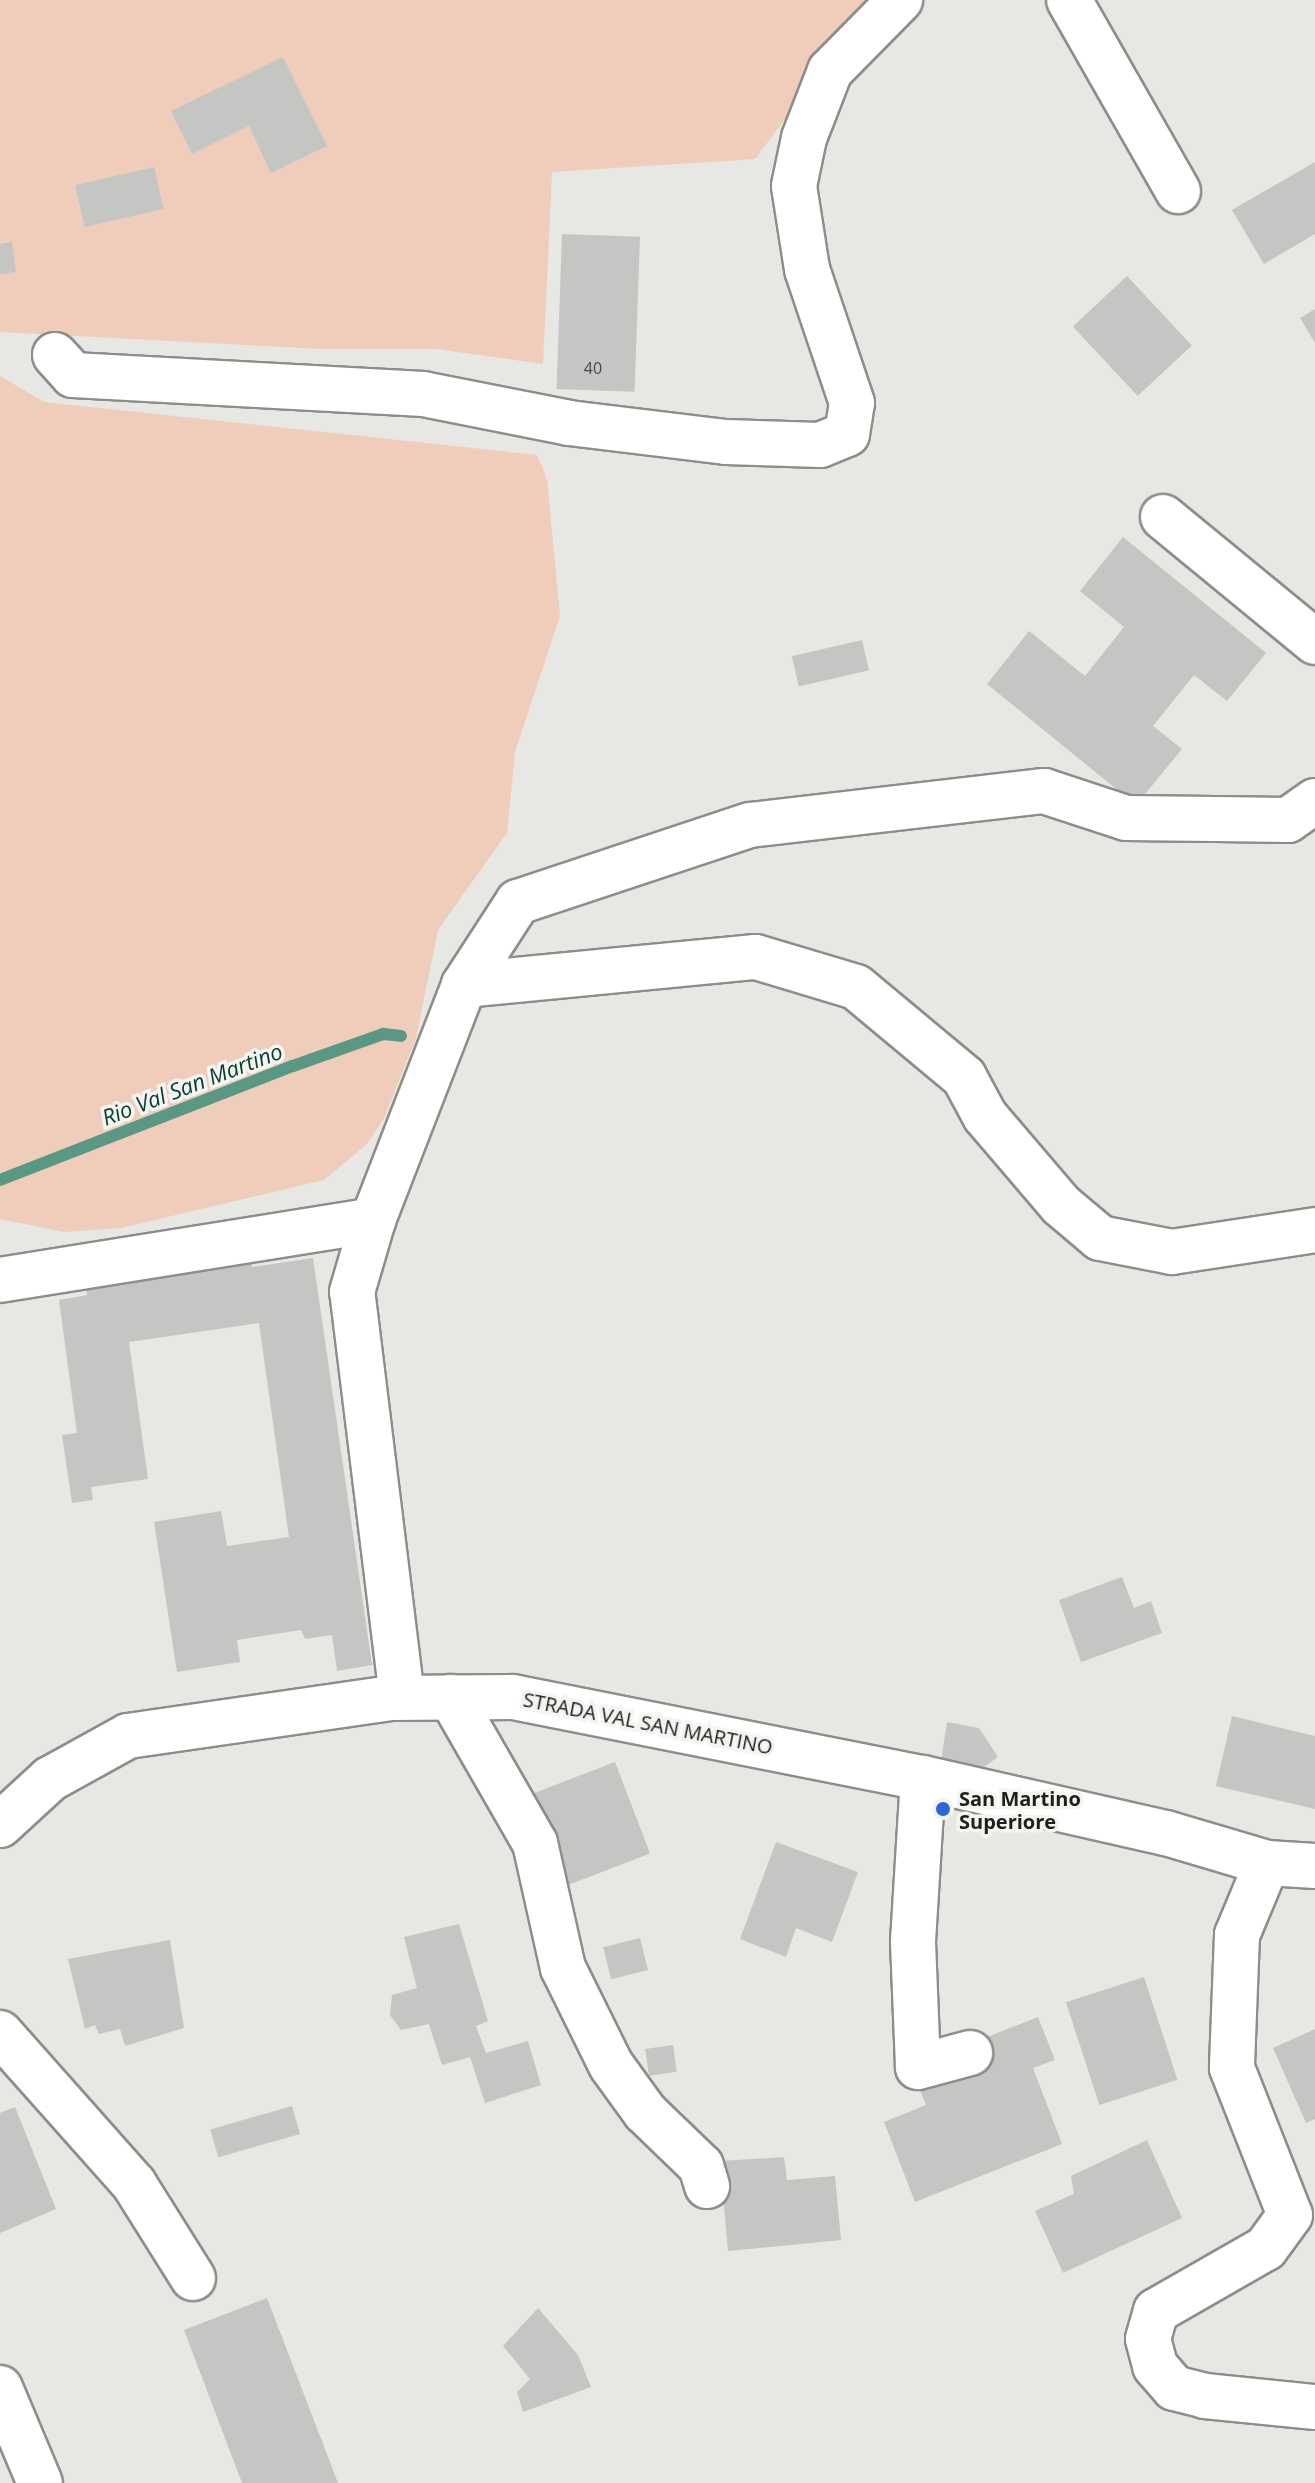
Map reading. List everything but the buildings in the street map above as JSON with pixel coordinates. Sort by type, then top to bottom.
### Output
[{"type":"street","points":[[55,355],[73,375],[423,394],[569,423],[726,442],[820,445],[847,434],[852,403],[807,269],[794,186],[804,138],[830,71],[900,0]]},
{"type":"street","points":[[1069,0],[1178,191]]},
{"type":"street","points":[[1163,517],[1315,642]]},
{"type":"street","points":[[402,1697],[352,1292],[373,1220],[464,985],[518,902],[750,825],[1044,791],[1126,818],[1288,820],[1315,801]]},
{"type":"street","points":[[464,985],[756,957],[856,987],[964,1077],[995,1127],[1061,1205],[1100,1238],[1172,1252],[1315,1230]]},
{"type":"street","points":[[0,1280],[373,1220]]},
{"type":"street","name":"STRADA VAL SAN MARTINO","points":[[0,1825],[50,1779],[89,1753],[128,1736],[402,1697],[513,1697],[923,1778],[1166,1833],[1267,1863],[1315,1866]]},
{"type":"street","points":[[451,1697],[535,1843],[563,1968],[611,2065],[645,2112],[701,2166],[707,2186]]},
{"type":"street","points":[[923,1778],[913,1942],[918,2067],[970,2053]]},
{"type":"street","points":[[1267,1863],[1237,1935],[1232,2068],[1290,2215],[1266,2248],[1156,2311],[1148,2339],[1155,2366],[1174,2388],[1205,2396],[1315,2407]]},
{"type":"street","points":[[0,2033],[134,2184],[193,2278]]},
{"type":"street","points":[[0,2388],[40,2483]]},
{"type":"shaded area","points":[[0,0],[874,0],[755,159],[552,172],[543,364],[436,349],[322,349],[0,332]]},
{"type":"shaded area","points":[[0,376],[44,402],[537,455],[547,479],[560,616],[515,752],[507,833],[438,930],[416,1038],[384,1118],[367,1144],[324,1180],[121,1228],[64,1232],[0,1219]]},
{"type":"waterway","name":"Rio Val San Martino","points":[[0,1180],[293,1066],[383,1034],[401,1036]]},
{"type":"place","name":"San Martino Superiore","points":[[943,1809]]}]
